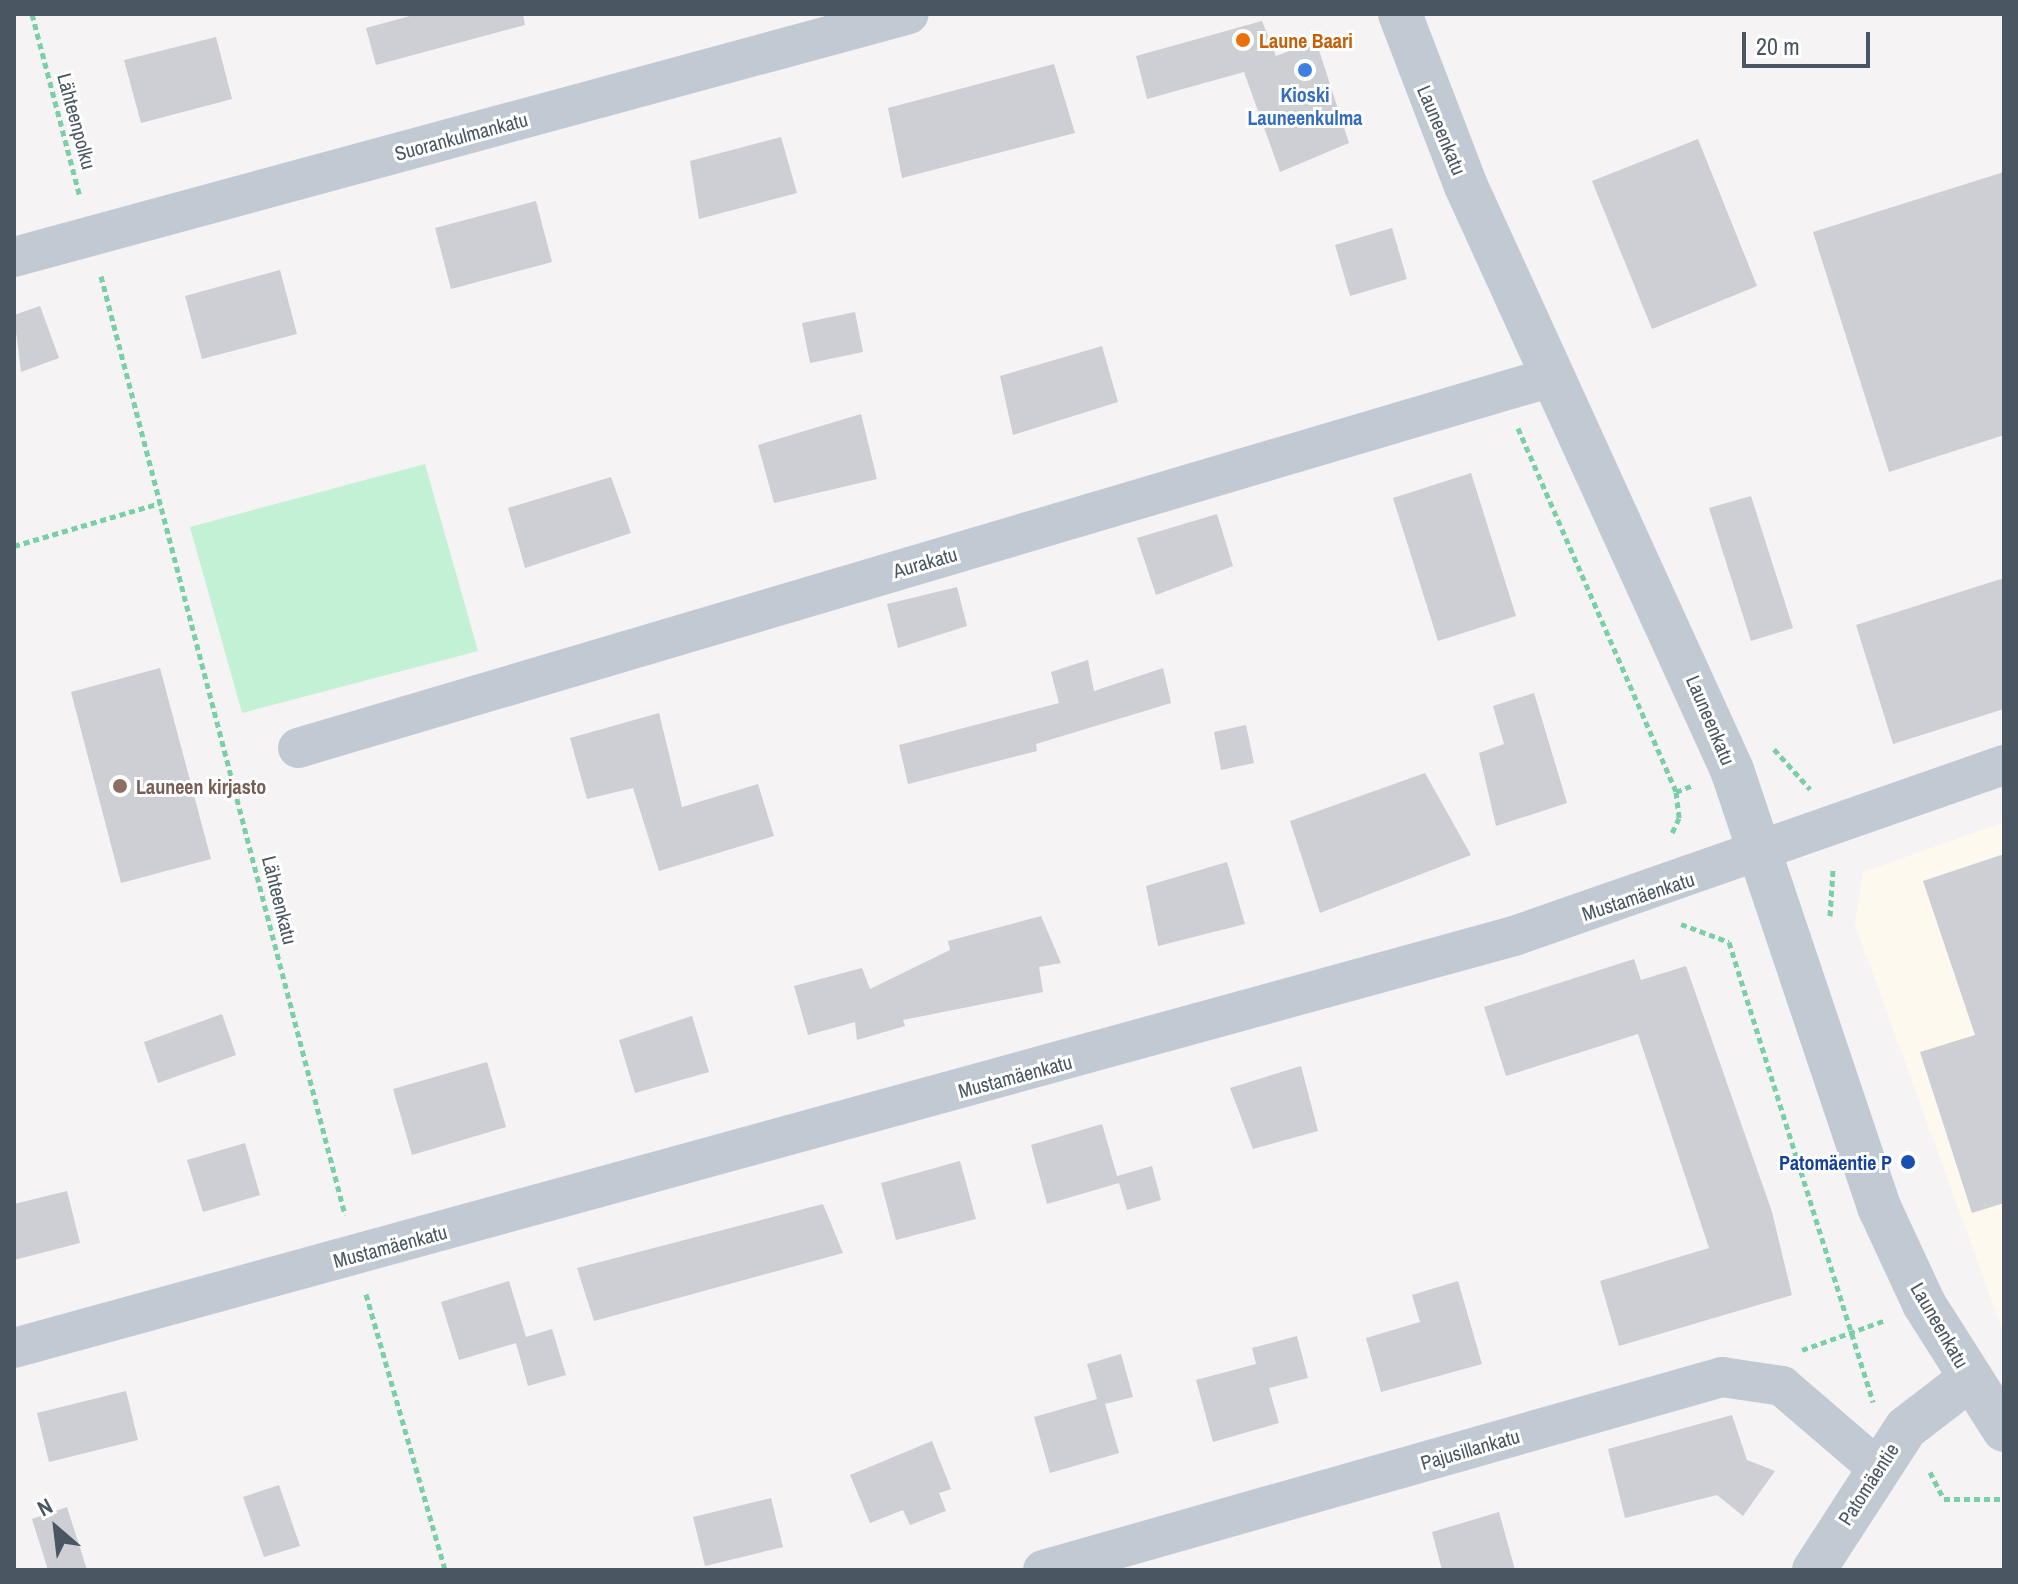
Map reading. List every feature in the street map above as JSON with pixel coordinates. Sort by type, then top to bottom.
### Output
[{"type":"street","name":"Suorankulmankatu","points":[[14,257],[909,14]]},
{"type":"street","name":"Launeenkatu","points":[[1400,14],[1421,79],[1551,377],[1692,674],[1880,1209],[1924,1304],[2004,1430]]},
{"type":"street","name":"Aurakatu","points":[[298,748],[1551,377]]},
{"type":"street","name":"Mustamäenkatu","points":[[14,1348],[1227,1018],[1652,891],[1758,856],[1826,825],[2004,765]]},
{"type":"street","name":"Pajusillankatu","points":[[1043,1570],[1722,1377],[1782,1386],[1862,1454]]},
{"type":"street","name":"Patomäentie","points":[[1814,1570],[1862,1454],[1906,1428],[1971,1378]]},
{"type":"path","name":"Lähteenpolku","points":[[32,14],[91,236]]},
{"type":"path","name":"Lähteenkatu","points":[[91,236],[355,1256],[445,1570]]},
{"type":"path","points":[[1503,392],[1676,792],[1679,818],[1646,864],[1660,921],[1699,927],[1729,942],[1873,1401],[1862,1454]]},
{"type":"path","points":[[14,546],[160,503]]},
{"type":"shaded area","points":[[2004,822],[2004,1334],[1855,924],[1863,872]]},
{"type":"green space","points":[[425,464],[478,651],[242,713],[190,527]]},
{"type":"building","points":[[417,14],[523,14],[525,25],[376,65],[366,28]]},
{"type":"building","points":[[1262,21],[1276,56],[1316,41],[1349,143],[1280,172],[1244,72],[1147,99],[1136,56]]},
{"type":"building","points":[[216,37],[232,99],[141,123],[124,60]]},
{"type":"building","points":[[1054,64],[1075,133],[902,178],[888,108]]},
{"type":"building","points":[[781,137],[797,193],[699,219],[690,161]]},
{"type":"building","points":[[1698,139],[1757,286],[1652,329],[1592,181]]},
{"type":"building","points":[[2004,172],[2004,435],[1889,472],[1813,232]]},
{"type":"building","points":[[536,201],[552,262],[451,289],[435,228]]},
{"type":"building","points":[[1392,228],[1407,279],[1350,296],[1335,245]]},
{"type":"building","points":[[280,270],[297,334],[202,359],[185,296]]},
{"type":"building","points":[[40,306],[59,358],[21,372],[14,315]]},
{"type":"building","points":[[855,312],[863,352],[810,363],[802,323]]},
{"type":"building","points":[[1102,346],[1118,402],[1013,435],[1000,376]]},
{"type":"building","points":[[861,414],[877,479],[774,503],[758,445]]},
{"type":"building","points":[[1471,473],[1516,616],[1438,641],[1393,498]]},
{"type":"building","points":[[611,477],[631,533],[525,568],[508,508]]},
{"type":"building","points":[[1751,496],[1793,628],[1751,641],[1709,508]]},
{"type":"building","points":[[1217,514],[1233,566],[1156,595],[1137,538]]},
{"type":"building","points":[[2004,578],[2004,709],[1893,744],[1856,625]]},
{"type":"building","points":[[957,587],[967,626],[898,648],[887,604]]},
{"type":"building","points":[[1088,660],[1094,691],[1163,668],[1171,703],[1036,744],[1037,751],[908,784],[899,745],[1059,703],[1051,672]]},
{"type":"building","points":[[160,668],[211,859],[121,883],[71,692]]},
{"type":"building","points":[[1534,693],[1567,803],[1496,826],[1479,753],[1504,744],[1493,706]]},
{"type":"building","points":[[659,713],[682,807],[758,784],[774,836],[659,871],[633,788],[587,799],[570,738]]},
{"type":"building","points":[[1246,725],[1254,763],[1221,770],[1214,732]]},
{"type":"building","points":[[1425,773],[1471,855],[1320,913],[1290,821]]},
{"type":"building","points":[[2004,854],[2004,1203],[1972,1213],[1920,1052],[1975,1035],[1923,881]]},
{"type":"building","points":[[1227,862],[1245,924],[1158,946],[1146,886]]},
{"type":"building","points":[[1041,916],[1061,963],[1039,967],[1043,992],[903,1020],[905,1026],[857,1040],[855,1022],[808,1035],[794,986],[862,968],[870,989],[950,950],[948,941]]},
{"type":"building","points":[[1634,959],[1641,980],[1686,966],[1772,1212],[1792,1295],[1619,1346],[1600,1281],[1709,1248],[1638,1034],[1506,1076],[1484,1007]]},
{"type":"building","points":[[222,1014],[236,1055],[158,1083],[144,1042]]},
{"type":"building","points":[[692,1016],[709,1072],[635,1093],[619,1040]]},
{"type":"building","points":[[487,1062],[506,1127],[412,1155],[393,1089]]},
{"type":"building","points":[[1301,1066],[1318,1131],[1253,1149],[1230,1088]]},
{"type":"building","points":[[1102,1124],[1117,1176],[1152,1166],[1161,1200],[1127,1210],[1119,1183],[1047,1204],[1031,1145]]},
{"type":"building","points":[[245,1143],[260,1195],[203,1212],[187,1160]]},
{"type":"building","points":[[960,1161],[976,1219],[896,1240],[881,1183]]},
{"type":"building","points":[[67,1191],[80,1243],[14,1260],[14,1204]]},
{"type":"building","points":[[823,1204],[843,1253],[594,1321],[577,1268]]},
{"type":"building","points":[[509,1281],[526,1337],[552,1329],[566,1375],[528,1386],[516,1343],[459,1360],[441,1302]]},
{"type":"building","points":[[1458,1281],[1482,1364],[1381,1392],[1366,1338],[1420,1322],[1412,1295]]},
{"type":"building","points":[[1297,1336],[1308,1378],[1269,1388],[1279,1423],[1213,1442],[1196,1380],[1256,1364],[1252,1348]]},
{"type":"building","points":[[1121,1354],[1133,1397],[1105,1404],[1119,1453],[1050,1473],[1034,1417],[1097,1399],[1087,1364]]},
{"type":"building","points":[[126,1391],[138,1440],[49,1462],[37,1413]]},
{"type":"building","points":[[1732,1415],[1747,1460],[1775,1471],[1743,1516],[1717,1495],[1625,1518],[1608,1449]]},
{"type":"building","points":[[932,1441],[951,1489],[939,1493],[946,1511],[910,1525],[903,1510],[870,1523],[850,1475]]},
{"type":"building","points":[[279,1485],[300,1546],[264,1557],[243,1497]]},
{"type":"building","points":[[771,1498],[783,1547],[705,1566],[693,1517]]},
{"type":"building","points":[[67,1507],[87,1570],[48,1570],[32,1519]]},
{"type":"building","points":[[1499,1512],[1515,1570],[1442,1570],[1432,1532]]},
{"type":"place","name":"Laune Baari","points":[[1243,40]]},
{"type":"place","name":"Kioski Launeenkulma","points":[[1305,70]]},
{"type":"place","name":"Launeen kirjasto","points":[[120,786]]},
{"type":"place","name":"Patomäentie P","points":[[1908,1162]]}]
